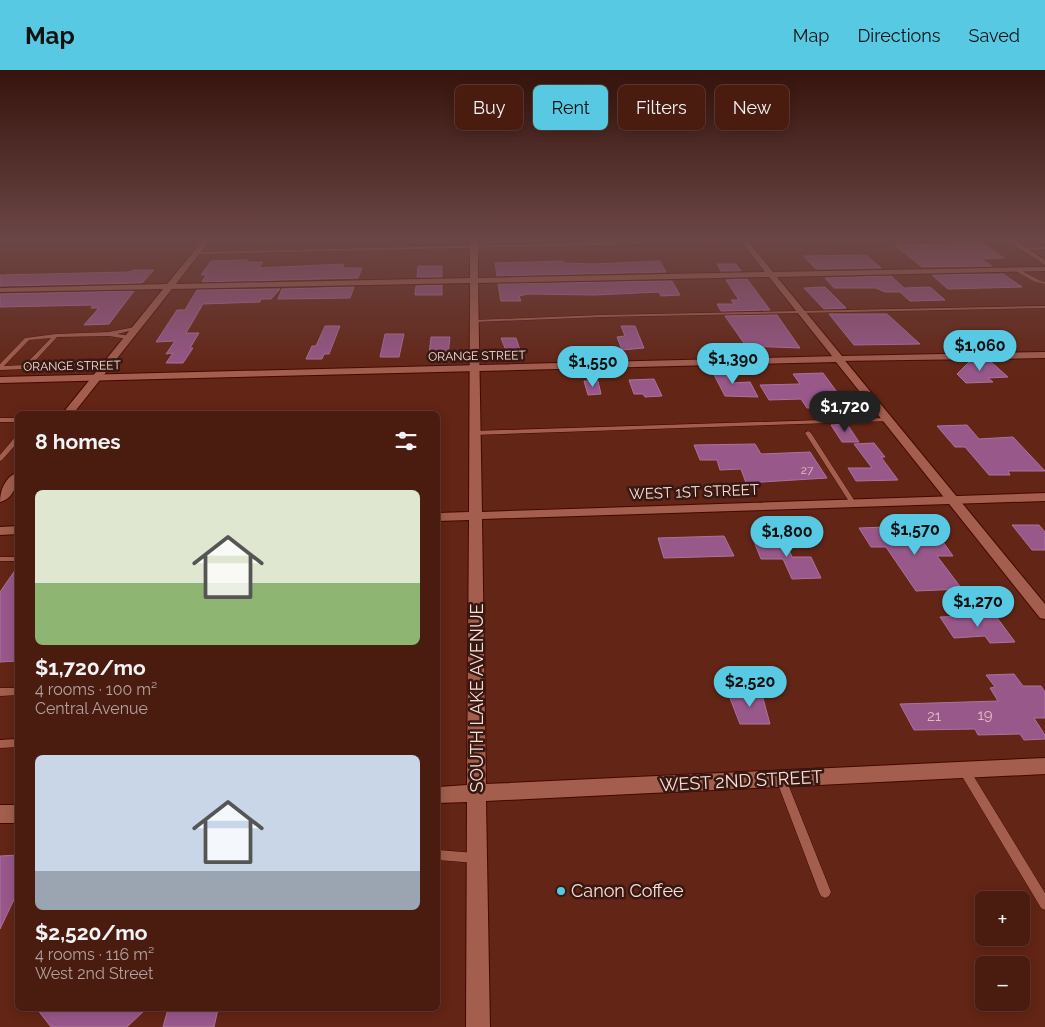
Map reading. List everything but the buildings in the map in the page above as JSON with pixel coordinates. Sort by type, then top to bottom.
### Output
[{"type":"street","points":[[0,290],[253,284]]},
{"type":"street","name":"SOUTH LAKE AVENUE","points":[[476,284],[474,433],[478,1027]]},
{"type":"street","points":[[778,284],[1045,614]]},
{"type":"street","points":[[69,411],[135,328],[172,285]]},
{"type":"street","name":"ORANGE STREET","points":[[0,380],[1045,355]]},
{"type":"street","points":[[0,498],[15,480]]},
{"type":"street","name":"WEST 1ST STREET","points":[[440,517],[1045,497]]},
{"type":"street","points":[[0,531],[15,530]]},
{"type":"street","name":"WEST 2ND STREET","points":[[440,795],[1045,766]]},
{"type":"street","points":[[0,814],[15,814]]},
{"type":"lane","points":[[475,321],[534,318],[1045,307]]},
{"type":"lane","points":[[0,367],[27,339],[109,334],[135,328]]},
{"type":"lane","points":[[109,334],[128,337]]},
{"type":"lane","points":[[30,365],[56,336]]},
{"type":"lane","points":[[0,367],[107,363]]},
{"type":"lane","points":[[0,420],[15,420]]},
{"type":"lane","points":[[474,433],[887,420]]},
{"type":"lane","points":[[808,433],[853,503]]},
{"type":"lane","points":[[0,459],[15,441]]},
{"type":"lane","points":[[0,559],[15,559]]},
{"type":"lane","points":[[0,692],[15,691]]},
{"type":"lane","points":[[0,744],[15,743]]},
{"type":"lane","points":[[964,770],[1045,904]]},
{"type":"lane","points":[[782,779],[825,892]]},
{"type":"lane","points":[[440,855],[477,858]]},
{"type":"place","name":"Canon Coffee","points":[[561,891]]}]
